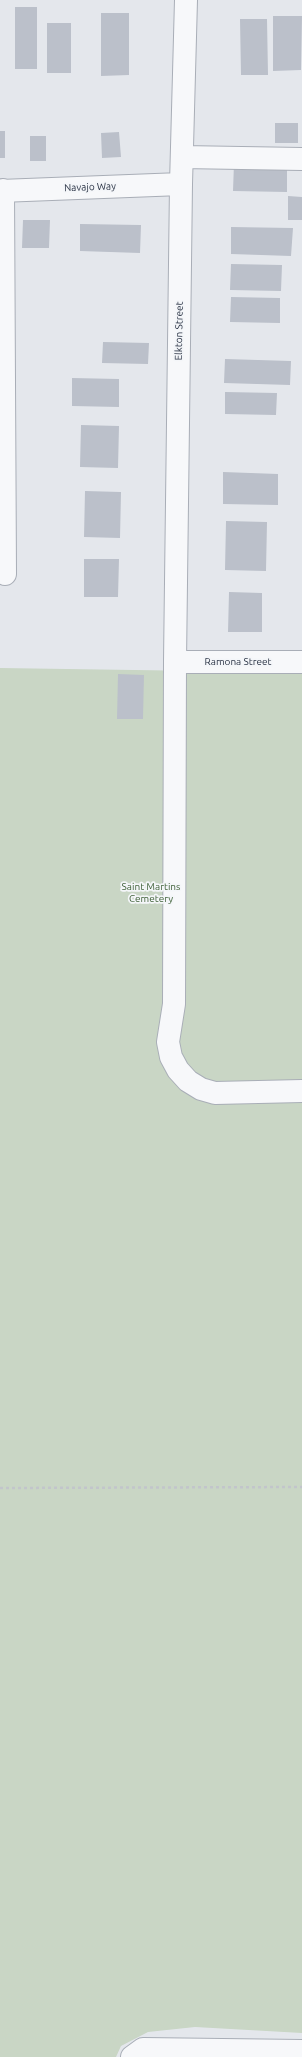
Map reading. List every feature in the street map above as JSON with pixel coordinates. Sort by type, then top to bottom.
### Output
[{"type":"street","name":"Elkton Street","points":[[186,0],[181,184],[175,662],[174,1004],[168,1042],[171,1056],[178,1070],[188,1081],[201,1089],[215,1093],[302,1091]]},
{"type":"street","points":[[182,157],[302,159]]},
{"type":"street","name":"Navajo Way","points":[[2,191],[181,184]]},
{"type":"street","points":[[2,191],[5,574]]},
{"type":"street","name":"Ramona Street","points":[[175,662],[302,662]]},
{"type":"street","points":[[132,2057],[143,2049],[302,2051]]},
{"type":"path","points":[[0,1488],[302,1487]]},
{"type":"green space","name":"Saint Martins Cemetery","points":[[0,668],[202,671],[302,669],[302,2033],[195,2027],[148,2032],[121,2046],[116,2057],[0,2057]]},
{"type":"building","points":[[15,7],[37,7],[37,69],[15,69]]},
{"type":"building","points":[[101,13],[129,13],[129,75],[101,76]]},
{"type":"building","points":[[273,16],[302,16],[301,70],[273,71]]},
{"type":"building","points":[[240,19],[267,19],[268,75],[241,75]]},
{"type":"building","points":[[47,23],[71,23],[71,73],[47,73]]},
{"type":"building","points":[[275,123],[298,123],[298,143],[275,143]]},
{"type":"building","points":[[0,131],[5,131],[5,158],[0,158]]},
{"type":"building","points":[[119,132],[121,157],[102,158],[101,133]]},
{"type":"building","points":[[30,136],[46,136],[46,161],[30,161]]},
{"type":"building","points":[[234,163],[287,164],[287,192],[233,191]]},
{"type":"building","points":[[288,196],[302,197],[302,220],[288,220]]},
{"type":"building","points":[[23,220],[50,220],[49,248],[22,248]]},
{"type":"building","points":[[80,224],[141,225],[140,253],[80,251]]},
{"type":"building","points":[[231,227],[293,228],[291,256],[231,254]]},
{"type":"building","points":[[231,264],[282,265],[281,291],[230,290]]},
{"type":"building","points":[[231,297],[280,298],[280,323],[230,322]]},
{"type":"building","points":[[103,342],[149,343],[148,364],[102,363]]},
{"type":"building","points":[[225,359],[291,361],[290,385],[224,383]]},
{"type":"building","points":[[72,378],[119,379],[119,407],[72,406]]},
{"type":"building","points":[[225,392],[277,393],[276,415],[225,414]]},
{"type":"building","points":[[81,425],[119,426],[118,468],[80,467]]},
{"type":"building","points":[[223,472],[278,474],[278,505],[223,504]]},
{"type":"building","points":[[85,491],[121,492],[120,538],[84,537]]},
{"type":"building","points":[[226,521],[267,522],[266,571],[225,570]]},
{"type":"building","points":[[84,559],[119,559],[118,597],[84,597]]},
{"type":"building","points":[[229,592],[262,593],[262,632],[228,632]]},
{"type":"building","points":[[118,674],[144,675],[143,719],[117,719]]}]
